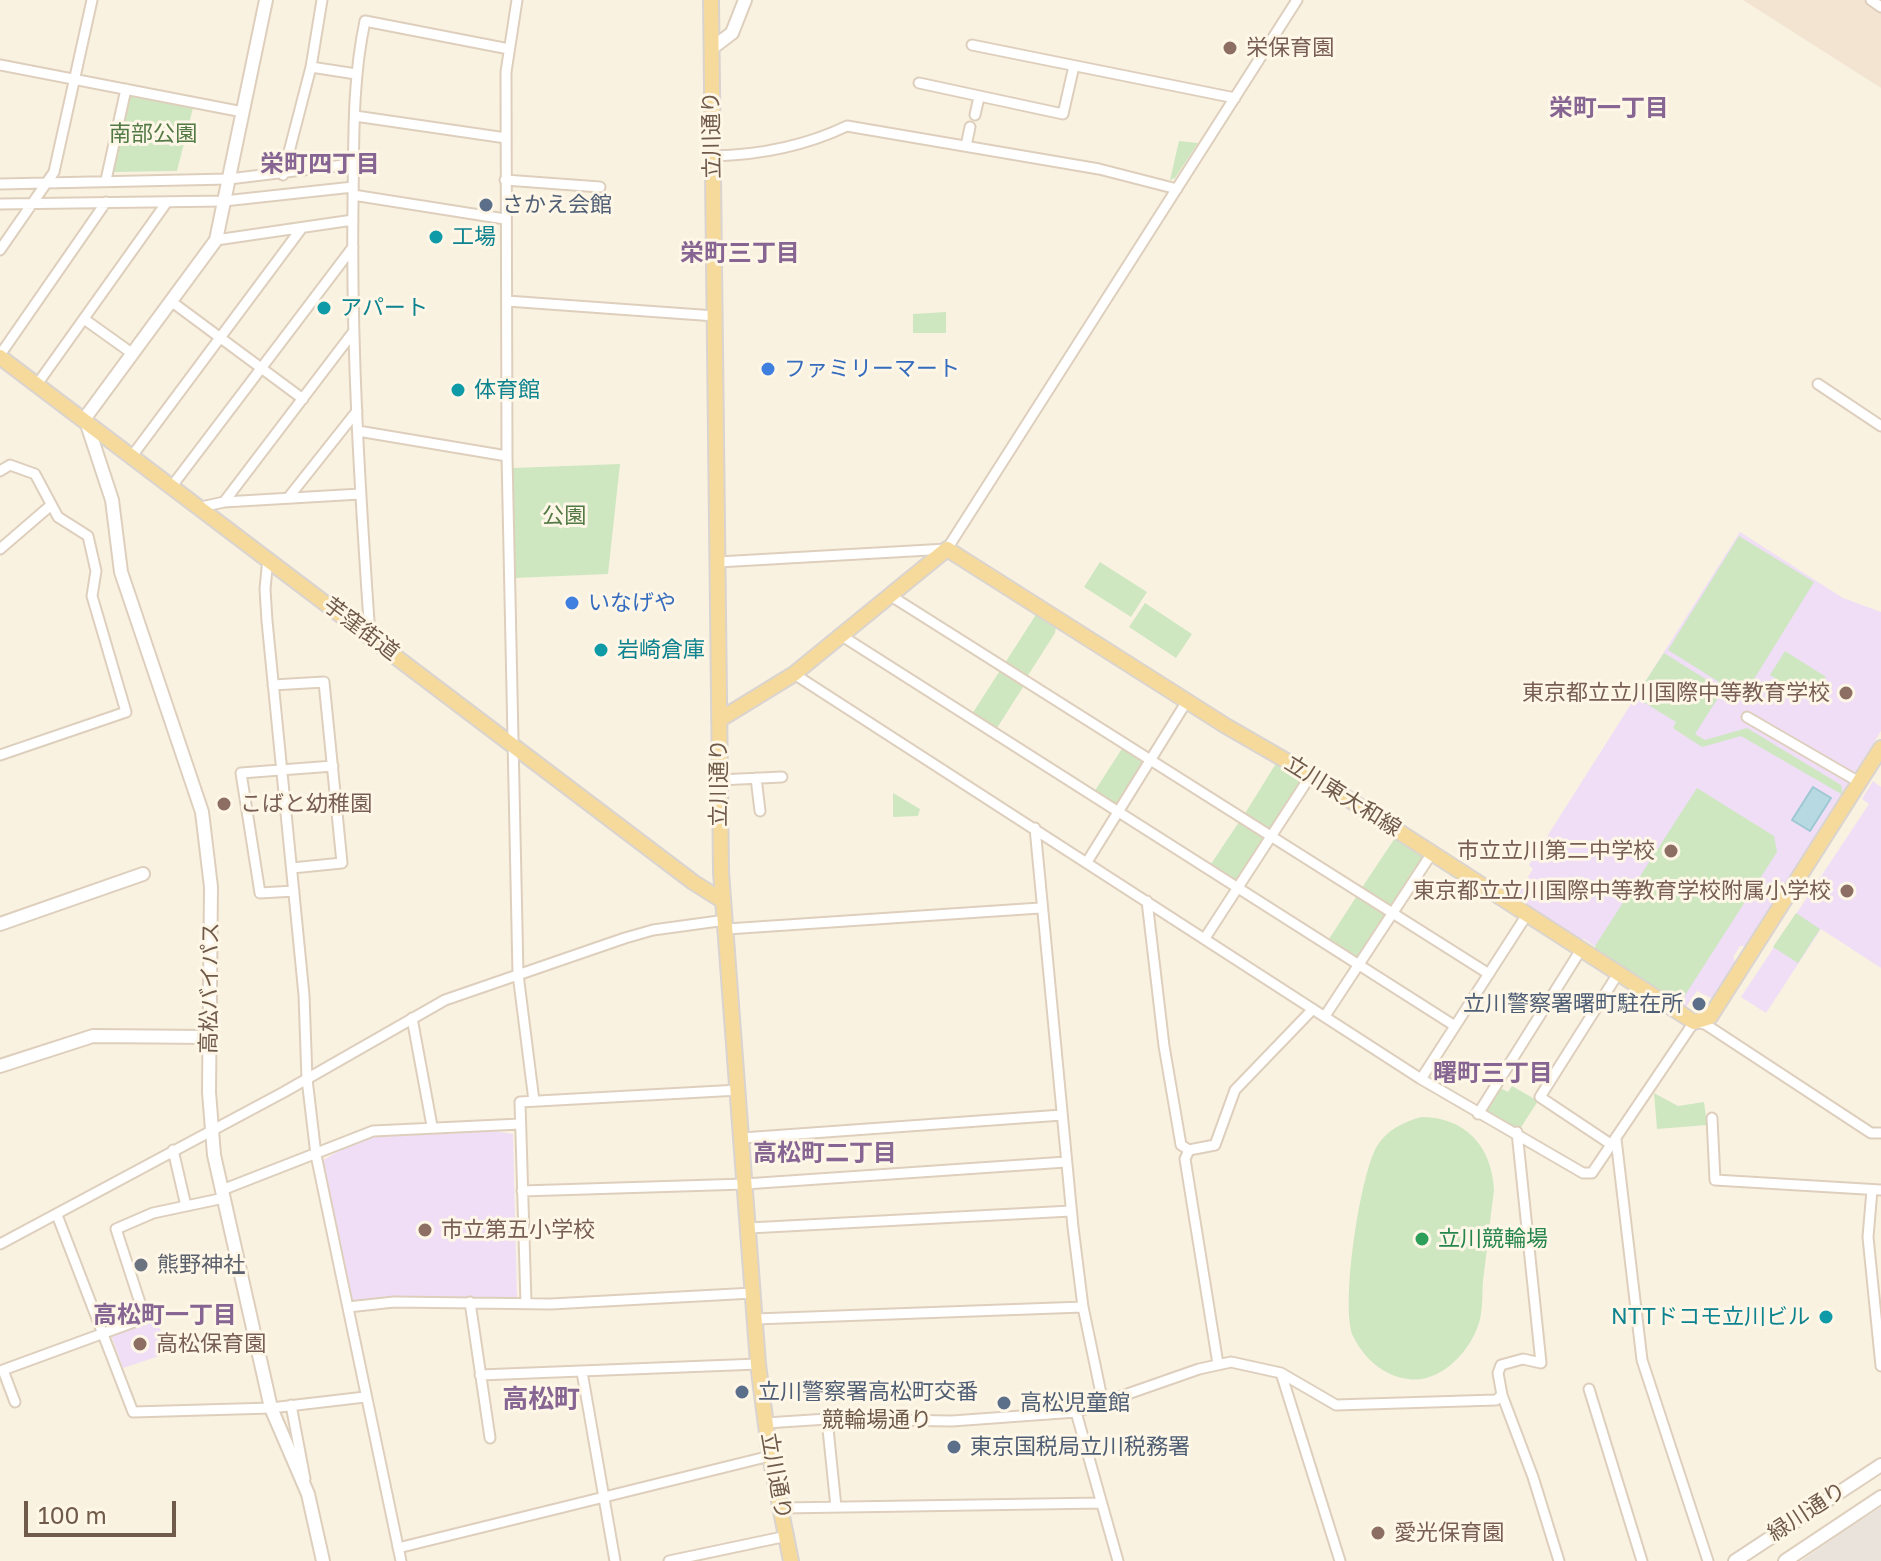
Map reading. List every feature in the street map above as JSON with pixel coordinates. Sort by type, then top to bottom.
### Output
[{"type":"main road","name":"立川通り","points":[[711,0],[723,901],[758,1364],[770,1456],[791,1561]]},
{"type":"main road","name":"芋窪街道","points":[[0,356],[700,887],[723,901]]},
{"type":"main road","points":[[719,720],[794,674],[947,549]]},
{"type":"main road","name":"立川東大和線","points":[[947,549],[1187,701],[1311,775],[1694,1022]]},
{"type":"main road","points":[[1694,1022],[1710,1017],[1881,748]]},
{"type":"street","points":[[0,250],[54,172],[92,0]]},
{"type":"street","points":[[85,418],[216,240],[266,0]]},
{"type":"street","points":[[283,175],[311,67],[322,0]]},
{"type":"street","points":[[517,0],[509,49],[505,180],[507,456],[518,974],[534,1101]]},
{"type":"street","points":[[711,49],[728,38],[745,0]]},
{"type":"street","points":[[718,562],[947,549],[1297,0]]},
{"type":"street","points":[[1871,0],[1881,7]]},
{"type":"street","points":[[370,636],[360,494],[352,164],[356,74],[365,21],[509,49]]},
{"type":"street","points":[[972,45],[1235,98]]},
{"type":"street","points":[[0,65],[243,112]]},
{"type":"street","points":[[919,83],[1063,114],[1074,66]]},
{"type":"street","points":[[311,67],[356,74]]},
{"type":"street","points":[[106,180],[126,89]]},
{"type":"street","points":[[975,115],[979,97]]},
{"type":"street","points":[[355,116],[506,138]]},
{"type":"street","points":[[713,156],[780,149],[821,138],[847,126],[1099,169],[1177,189]]},
{"type":"street","points":[[966,146],[970,127]]},
{"type":"street","points":[[0,184],[229,179],[283,175],[352,164]]},
{"type":"street","points":[[505,180],[600,187]]},
{"type":"street","points":[[0,204],[224,201],[353,191],[505,219]]},
{"type":"street","points":[[0,356],[106,202]]},
{"type":"street","points":[[38,383],[167,202]]},
{"type":"street","points":[[216,240],[353,220]]},
{"type":"street","points":[[132,456],[301,229]]},
{"type":"street","points":[[172,486],[353,247]]},
{"type":"street","points":[[507,301],[715,316]]},
{"type":"street","points":[[172,302],[303,399]]},
{"type":"street","points":[[84,319],[133,354]]},
{"type":"street","points":[[224,502],[354,331]]},
{"type":"street","points":[[1818,384],[1881,426]]},
{"type":"street","points":[[288,498],[357,411]]},
{"type":"street","name":"高松バイパス","points":[[85,418],[112,500],[121,572],[202,812],[211,887],[210,1130],[271,1408],[309,1498],[323,1561]]},
{"type":"street","points":[[358,431],[507,456]]},
{"type":"street","points":[[0,471],[10,465],[35,474],[58,517],[88,536],[96,571],[92,596],[126,712],[0,755]]},
{"type":"street","points":[[201,507],[224,502],[360,494]]},
{"type":"street","points":[[0,549],[50,506]]},
{"type":"street","points":[[268,558],[265,589],[304,995],[307,1079],[316,1155],[401,1561]]},
{"type":"street","points":[[891,596],[1394,911],[1489,974]]},
{"type":"street","points":[[842,636],[1455,1026]]},
{"type":"street","points":[[794,674],[1421,1079],[1583,1173],[1592,1173],[1694,1022],[1705,1024],[1876,1133]]},
{"type":"street","points":[[273,685],[324,682],[333,766],[342,863],[292,868]]},
{"type":"street","points":[[1087,862],[1187,701]]},
{"type":"street","points":[[1747,717],[1859,782]]},
{"type":"street","points":[[294,891],[260,893],[241,773],[333,766]]},
{"type":"street","points":[[1209,940],[1238,887],[1311,775]]},
{"type":"street","points":[[719,780],[782,777]]},
{"type":"street","points":[[756,778],[760,811]]},
{"type":"street","points":[[1035,828],[1040,908],[1071,1211],[1083,1307],[1103,1403]]},
{"type":"street","points":[[1325,1016],[1432,853]]},
{"type":"street","points":[[0,924],[143,874]]},
{"type":"street","points":[[1147,901],[1172,1101],[1181,1145],[1189,1150],[1215,1145],[1235,1090],[1313,1009]]},
{"type":"street","points":[[0,1244],[307,1079],[445,1000],[653,930],[1040,908]]},
{"type":"street","points":[[1421,1079],[1528,913]]},
{"type":"street","points":[[1478,1114],[1582,947]]},
{"type":"street","points":[[1614,1142],[1540,1097],[1619,972]]},
{"type":"street","points":[[412,1018],[432,1126]]},
{"type":"street","points":[[0,1066],[93,1036],[209,1037]]},
{"type":"street","points":[[526,1303],[520,1102],[739,1090]]},
{"type":"street","points":[[742,1138],[1062,1115]]},
{"type":"street","points":[[1712,1118],[1715,1180],[1877,1190],[1868,1237],[1881,1366]]},
{"type":"street","points":[[15,1402],[3,1370],[102,1331],[145,1318],[116,1229],[153,1213],[223,1194],[259,1176],[373,1131],[520,1124]]},
{"type":"street","points":[[1517,1132],[1541,1363],[1523,1359],[1501,1365],[1498,1373],[1502,1395],[1533,1477],[1559,1561]]},
{"type":"street","points":[[1614,1142],[1642,1360],[1708,1561]]},
{"type":"street","points":[[173,1150],[186,1206]]},
{"type":"street","points":[[1189,1150],[1185,1159],[1193,1223],[1218,1364]]},
{"type":"street","points":[[522,1191],[745,1184],[1066,1162]]},
{"type":"street","points":[[749,1228],[1071,1211]]},
{"type":"street","points":[[57,1215],[133,1412],[271,1408],[365,1397]]},
{"type":"street","points":[[348,1307],[394,1302],[526,1303],[753,1293]]},
{"type":"street","points":[[470,1302],[490,1438]]},
{"type":"street","points":[[755,1319],[1083,1307]]},
{"type":"street","name":"競輪場通り","points":[[766,1423],[827,1419],[952,1421],[1076,1412],[1231,1362],[1281,1373],[1336,1405],[1496,1400],[1502,1395]]},
{"type":"street","points":[[480,1375],[758,1364]]},
{"type":"street","points":[[582,1372],[615,1561]]},
{"type":"street","points":[[1281,1373],[1340,1561]]},
{"type":"street","points":[[1589,1389],[1642,1561]]},
{"type":"street","points":[[291,1405],[309,1498]]},
{"type":"street","points":[[1076,1412],[1118,1561]]},
{"type":"street","points":[[827,1419],[836,1507]]},
{"type":"street","points":[[398,1548],[539,1516],[602,1497],[770,1456]]},
{"type":"street","name":"緑川通り","points":[[1735,1561],[1881,1465]]},
{"type":"street","name":"緑川通り","points":[[1785,1561],[1881,1497]]},
{"type":"street","points":[[782,1508],[1101,1503]]},
{"type":"street","points":[[669,1561],[787,1536]]},
{"type":"shaded area","points":[[1743,0],[1864,0],[1881,11],[1881,88]]},
{"type":"shaded area","name":"市立立川第二中学校","points":[[1740,532],[1843,598],[1881,612],[1881,731],[1746,946],[1740,946],[1733,957],[1735,962],[1713,999],[1697,991],[1686,1007],[1584,939],[1514,898],[1533,869],[1529,865]]},
{"type":"shaded area","name":"東京都立立川国際中等教育学校附属小学校","points":[[1873,781],[1881,787],[1881,968],[1821,929],[1766,1013],[1741,997],[1869,804],[1862,799]]},
{"type":"shaded area","name":"市立第五小学校","points":[[494,1131],[513,1134],[517,1300],[410,1297],[353,1303],[318,1163],[367,1135]]},
{"type":"shaded area","name":"高松保育園","points":[[155,1318],[171,1352],[123,1368],[111,1335]]},
{"type":"shaded area","points":[[1881,1507],[1881,1561],[1801,1561],[1839,1534]]},
{"type":"green space","name":"南部公園","points":[[128,96],[193,108],[177,171],[112,172]]},
{"type":"green space","points":[[1179,141],[1198,143],[1175,178],[1170,180]]},
{"type":"green space","points":[[946,312],[946,333],[913,333],[913,314]]},
{"type":"green space","name":"公園","points":[[620,464],[608,574],[515,578],[513,468]]},
{"type":"green space","points":[[1739,536],[1814,582],[1743,697],[1668,650]]},
{"type":"green space","points":[[1100,562],[1147,592],[1131,617],[1084,587]]},
{"type":"green space","points":[[1145,603],[1192,634],[1176,658],[1129,627]]},
{"type":"green space","points":[[1037,613],[1056,626],[1055,633],[1027,677],[1005,663]]},
{"type":"green space","points":[[1785,651],[1826,677],[1811,701],[1770,675]]},
{"type":"green space","points":[[1664,653],[1723,690],[1695,734],[1705,740],[1747,728],[1841,785],[1843,795],[1741,736],[1702,747],[1673,728],[1676,722],[1635,697]]},
{"type":"green space","points":[[1001,669],[1025,684],[997,728],[972,714]]},
{"type":"green space","points":[[1123,747],[1147,762],[1118,807],[1094,792]]},
{"type":"green space","points":[[1280,757],[1310,775],[1272,833],[1244,815]]},
{"type":"green space","points":[[1697,788],[1774,836],[1777,852],[1680,1003],[1596,950],[1595,946]]},
{"type":"green space","points":[[893,793],[920,809],[918,816],[893,817]]},
{"type":"green space","points":[[1243,816],[1271,834],[1238,886],[1209,867]]},
{"type":"green space","points":[[1399,832],[1430,853],[1393,909],[1361,889]]},
{"type":"green space","points":[[1360,891],[1392,911],[1359,962],[1327,942]]},
{"type":"green space","points":[[1796,913],[1820,929],[1798,963],[1773,947]]},
{"type":"green space","points":[[1497,1086],[1508,1092],[1512,1086],[1538,1101],[1518,1132],[1479,1114]]},
{"type":"green space","points":[[1654,1093],[1678,1106],[1704,1102],[1707,1125],[1657,1129]]},
{"type":"green space","name":"立川競輪場","points":[[1421,1117],[1451,1122],[1473,1137],[1488,1160],[1494,1190],[1481,1313],[1475,1334],[1461,1355],[1442,1371],[1420,1379],[1408,1379],[1376,1365],[1353,1336],[1350,1271],[1364,1183],[1377,1146],[1391,1131]]},
{"type":"water","points":[[1813,787],[1831,798],[1810,831],[1792,820]]},
{"type":"place","name":"栄保育園","points":[[1230,48]]},
{"type":"place","name":"さかえ会館","points":[[486,205]]},
{"type":"place","name":"工場","points":[[436,237]]},
{"type":"place","name":"アパート","points":[[324,308]]},
{"type":"place","name":"ファミリーマート","points":[[768,369]]},
{"type":"place","name":"体育館","points":[[458,390]]},
{"type":"place","name":"いなげや","points":[[572,603]]},
{"type":"place","name":"岩崎倉庫","points":[[601,650]]},
{"type":"place","name":"東京都立立川国際中等教育学校","points":[[1846,693]]},
{"type":"place","name":"こばと幼稚園","points":[[224,804]]},
{"type":"place","name":"市立立川第二中学校","points":[[1671,851]]},
{"type":"place","name":"東京都立立川国際中等教育学校附属小学校","points":[[1847,891]]},
{"type":"place","name":"立川警察署曙町駐在所","points":[[1699,1004]]},
{"type":"place","name":"市立第五小学校","points":[[425,1230]]},
{"type":"place","name":"立川競輪場","points":[[1422,1239]]},
{"type":"place","name":"熊野神社","points":[[141,1265]]},
{"type":"place","name":"NTTドコモ立川ビル","points":[[1826,1317]]},
{"type":"place","name":"高松保育園","points":[[140,1344]]},
{"type":"place","name":"立川警察署高松町交番","points":[[742,1392]]},
{"type":"place","name":"高松児童館","points":[[1004,1403]]},
{"type":"place","name":"東京国税局立川税務署","points":[[954,1447]]},
{"type":"place","name":"愛光保育園","points":[[1378,1533]]},
{"type":"district","name":"栄町一丁目","points":[[1609,108]]},
{"type":"district","name":"栄町四丁目","points":[[320,164]]},
{"type":"district","name":"栄町三丁目","points":[[740,253]]},
{"type":"district","name":"曙町三丁目","points":[[1493,1073]]},
{"type":"district","name":"高松町二丁目","points":[[825,1153]]},
{"type":"district","name":"高松町一丁目","points":[[165,1315]]},
{"type":"district","name":"高松町","points":[[541,1400]]}]
